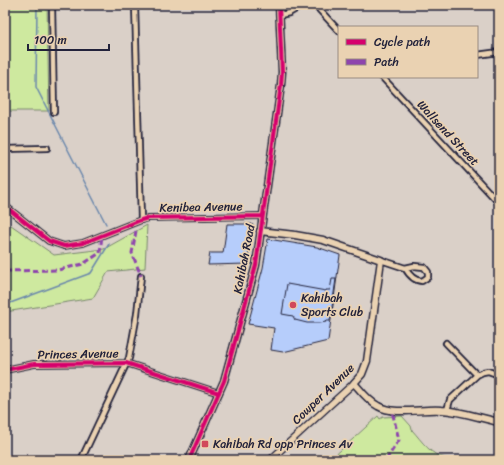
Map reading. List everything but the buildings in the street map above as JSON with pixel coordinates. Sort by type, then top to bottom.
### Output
[{"type":"main road","name":"Kahibah Road","points":[[189,460],[219,393],[234,346],[256,265],[281,85],[282,72],[279,5]]},
{"type":"main road","points":[[260,231],[323,240],[381,260]]},
{"type":"main road","name":"Cowper Avenue","points":[[354,383],[362,374],[368,361],[381,260]]},
{"type":"main road","points":[[354,383],[366,398],[377,406],[390,411],[447,410],[499,422]]},
{"type":"street","points":[[52,5],[54,112]]},
{"type":"street","points":[[136,5],[141,220]]},
{"type":"street","points":[[280,15],[289,13],[303,5]]},
{"type":"street","points":[[315,5],[338,30]]},
{"type":"street","points":[[478,55],[499,52]]},
{"type":"street","name":"Wallsend Street","points":[[383,78],[499,203]]},
{"type":"street","points":[[5,148],[46,148]]},
{"type":"street","name":"Kenibea Avenue","points":[[5,206],[49,241],[64,246],[83,243],[141,220],[155,218],[262,216]]},
{"type":"street","points":[[381,260],[405,268],[414,266],[424,267],[428,272],[428,277],[426,280],[418,281],[412,278],[405,268]]},
{"type":"street","points":[[81,460],[129,358],[142,276]]},
{"type":"street","points":[[446,343],[477,375]]},
{"type":"street","name":"Princes Avenue","points":[[5,370],[34,364],[126,363],[219,393]]},
{"type":"street","points":[[447,410],[450,400],[477,375],[488,371],[499,375]]},
{"type":"street","name":"Cowper Avenue","points":[[270,460],[354,383]]},
{"type":"green space","points":[[5,5],[47,5],[49,111],[5,111]]},
{"type":"green space","points":[[11,225],[54,255],[104,249],[147,225],[145,268],[108,272],[93,298],[5,312],[5,228]]},
{"type":"green space","points":[[378,416],[380,419],[383,417],[402,416],[427,447],[441,457],[472,460],[330,460]]},
{"type":"waterway","points":[[37,5],[36,87],[106,224]]},
{"type":"waterway","points":[[5,305],[91,273],[109,244]]},
{"type":"marked path","points":[[136,231],[132,253],[141,276]]},
{"type":"marked path","points":[[5,271],[58,270],[83,264],[100,253],[102,235]]},
{"type":"marked path","points":[[386,460],[399,440],[392,411]]},
{"type":"cycle path","points":[[189,460],[224,381],[256,265],[281,85],[282,72],[279,5]]},
{"type":"cycle path","points":[[5,206],[49,241],[64,246],[83,243],[148,218],[262,216]]},
{"type":"cycle path","points":[[5,370],[34,364],[126,363],[219,393]]},
{"type":"place","name":"Kahibah Sports Club","points":[[293,305]]},
{"type":"place","name":"Kahibah Rd opp Princes Av","points":[[205,444]]}]
